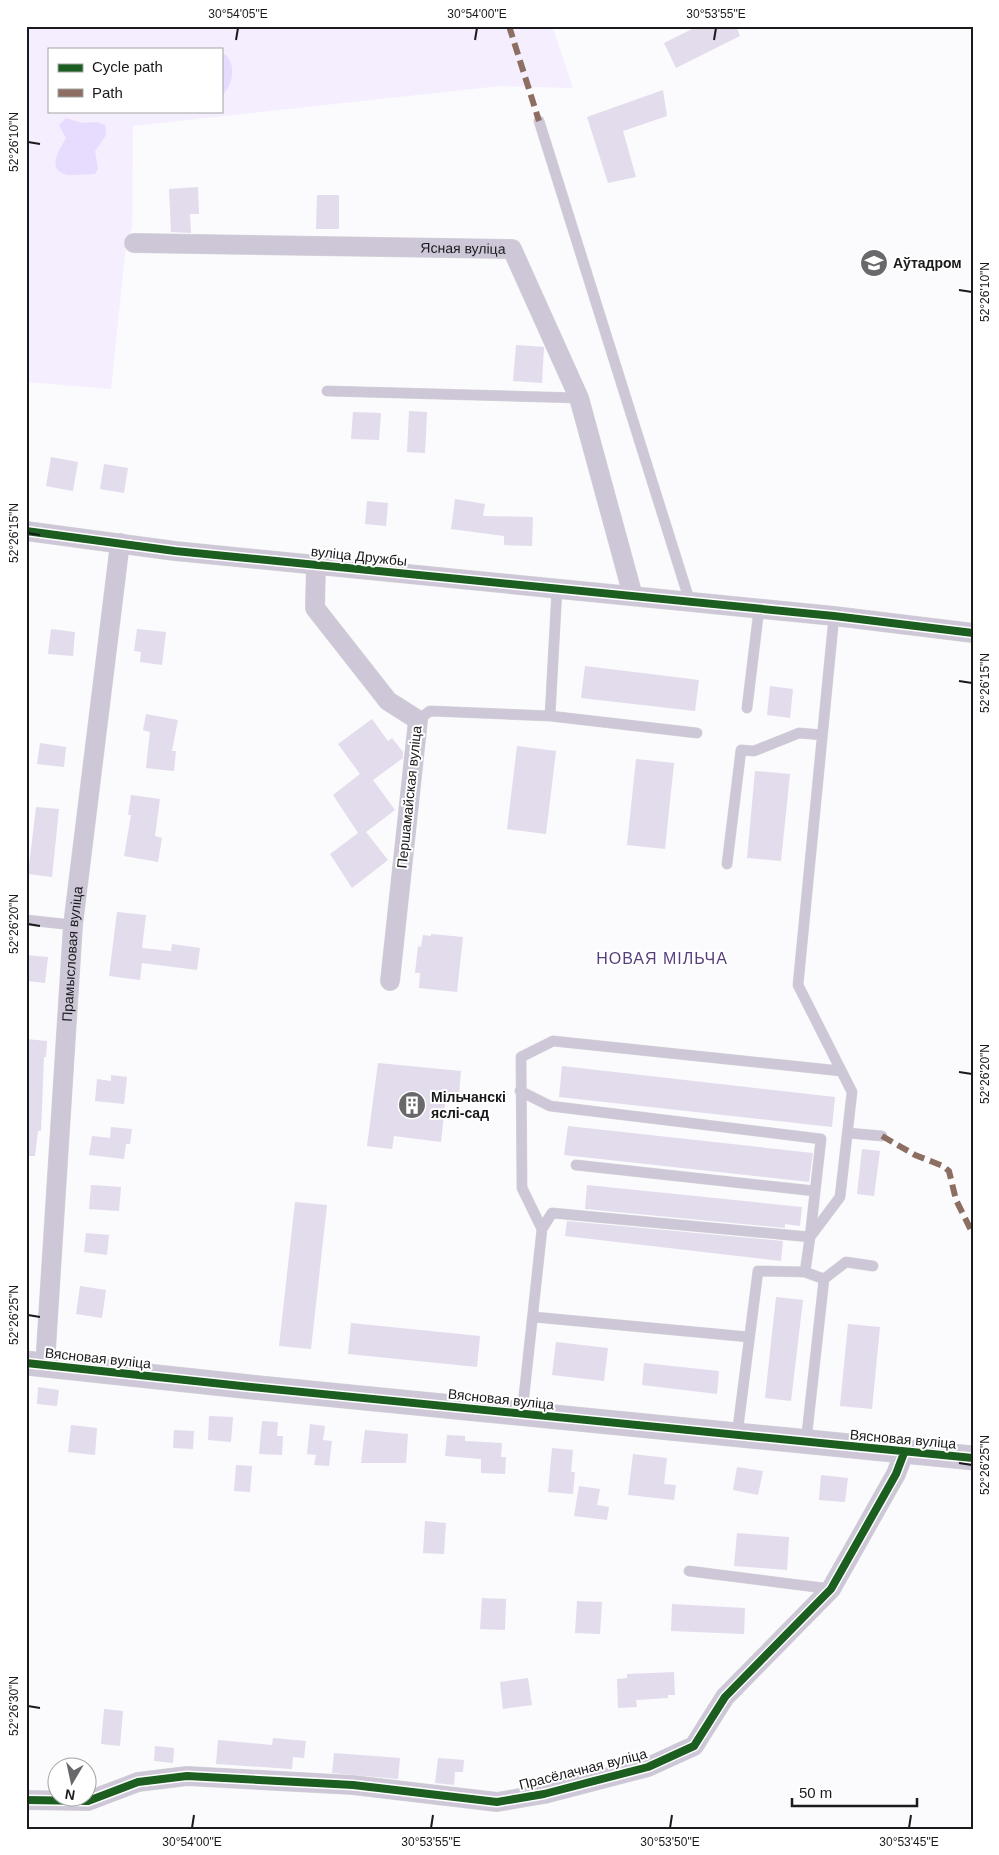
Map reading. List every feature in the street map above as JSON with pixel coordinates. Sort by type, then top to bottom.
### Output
[{"type":"street","name":"Ясная вуліца","points":[[134,243],[512,249],[579,398],[633,596]]},
{"type":"street","name":"вуліца Дружбы","points":[[26,531],[316,565],[759,608],[973,633]]},
{"type":"street","name":"Прамысловая вуліца","points":[[36,1364],[73,925],[120,543]]},
{"type":"street","name":"Першамайская вуліца","points":[[316,565],[315,608],[388,701],[418,720],[390,981]]},
{"type":"street","name":"Вясновая вуліца","points":[[36,1364],[973,1458]]},
{"type":"street","name":"Прасёлачная вуліца","points":[[26,1800],[88,1801],[138,1782],[187,1776],[353,1786],[497,1802],[544,1794],[648,1767],[694,1746],[725,1697],[831,1589],[896,1474],[904,1452]]},
{"type":"lane","points":[[539,121],[690,602]]},
{"type":"lane","points":[[327,390],[579,398]]},
{"type":"lane","points":[[550,716],[557,589]]},
{"type":"lane","points":[[747,708],[759,608]]},
{"type":"lane","points":[[810,1237],[840,1197],[852,1092],[798,985],[834,616]]},
{"type":"lane","points":[[418,720],[430,711],[550,716],[697,733]]},
{"type":"lane","points":[[727,864],[741,750],[754,751],[800,732],[822,735]]},
{"type":"lane","points":[[26,920],[73,925]]},
{"type":"lane","points":[[542,1229],[522,1188],[521,1057],[553,1041],[842,1071]]},
{"type":"lane","points":[[520,1091],[550,1106],[821,1139],[810,1237],[804,1272]]},
{"type":"lane","points":[[848,1133],[882,1136]]},
{"type":"lane","points":[[576,1165],[814,1191]]},
{"type":"lane","points":[[522,1414],[534,1317],[542,1229],[552,1213],[810,1237]]},
{"type":"lane","points":[[806,1442],[824,1278],[846,1262],[873,1266]]},
{"type":"lane","points":[[737,1435],[758,1271],[804,1272],[824,1278]]},
{"type":"lane","points":[[534,1317],[749,1337]]},
{"type":"lane","points":[[689,1571],[831,1589]]},
{"type":"shaded area","points":[[26,26],[552,26],[573,88],[500,86],[133,126],[132,226],[125,254],[111,389],[26,382]]},
{"type":"shaded area","points":[[222,53],[230,61],[232,67],[231,80],[222,95]]},
{"type":"shaded area","points":[[66,118],[82,123],[97,122],[105,125],[106,135],[95,151],[98,169],[95,174],[68,175],[57,169],[56,158],[66,138],[59,125]]},
{"type":"building","points":[[698,26],[736,26],[740,36],[676,68],[664,43]]},
{"type":"building","points":[[663,90],[667,116],[623,131],[636,177],[608,183],[587,117]]},
{"type":"building","points":[[198,187],[199,214],[190,214],[191,233],[171,232],[169,189]]},
{"type":"building","points":[[317,195],[339,195],[339,229],[316,229]]},
{"type":"building","points":[[516,345],[544,347],[542,383],[513,381]]},
{"type":"building","points":[[409,411],[427,412],[425,453],[407,452]]},
{"type":"building","points":[[353,412],[381,413],[379,440],[351,439]]},
{"type":"building","points":[[51,457],[78,462],[73,491],[46,486]]},
{"type":"building","points":[[104,464],[128,468],[124,493],[100,489]]},
{"type":"building","points":[[455,499],[485,504],[483,516],[533,517],[532,546],[504,545],[504,536],[451,529]]},
{"type":"building","points":[[367,501],[388,503],[386,526],[365,524]]},
{"type":"building","points":[[51,629],[75,632],[73,656],[48,654]]},
{"type":"building","points":[[137,629],[166,632],[162,665],[140,662],[141,652],[134,651]]},
{"type":"building","points":[[585,666],[699,680],[695,711],[581,698]]},
{"type":"building","points":[[770,686],[793,689],[790,718],[767,715]]},
{"type":"building","points":[[146,714],[178,720],[172,751],[176,751],[174,771],[146,768],[150,732],[143,730]]},
{"type":"building","points":[[372,719],[388,741],[392,738],[403,752],[403,758],[373,780],[395,810],[366,832],[388,860],[352,888],[330,854],[358,833],[333,795],[360,774],[338,744]]},
{"type":"building","points":[[40,743],[66,747],[64,767],[37,764]]},
{"type":"building","points":[[517,746],[556,751],[546,834],[507,829]]},
{"type":"building","points":[[636,759],[674,763],[665,849],[627,845]]},
{"type":"building","points":[[755,771],[790,774],[781,861],[747,858]]},
{"type":"building","points":[[131,795],[160,799],[155,836],[162,838],[158,862],[124,856],[131,815],[128,815]]},
{"type":"building","points":[[36,807],[59,809],[52,877],[28,874]]},
{"type":"building","points":[[117,912],[146,915],[142,948],[171,951],[172,944],[200,948],[197,970],[142,963],[140,980],[109,976]]},
{"type":"building","points":[[431,934],[463,937],[457,992],[419,988],[420,973],[415,973],[418,946],[421,947],[423,935],[431,936]]},
{"type":"building","points":[[26,955],[48,957],[45,983],[26,981]]},
{"type":"building","points":[[26,1039],[47,1041],[46,1057],[44,1057],[41,1131],[38,1131],[35,1156],[26,1156]]},
{"type":"building","name":"Мільчанскі яслі-сад","points":[[378,1063],[461,1071],[459,1095],[446,1094],[441,1142],[394,1136],[392,1149],[367,1146]]},
{"type":"building","points":[[562,1066],[835,1097],[832,1127],[559,1097]]},
{"type":"building","points":[[111,1075],[127,1077],[124,1104],[95,1101],[97,1079],[111,1081]]},
{"type":"building","points":[[568,1126],[813,1153],[809,1182],[564,1155]]},
{"type":"building","points":[[111,1127],[132,1129],[130,1144],[126,1144],[124,1159],[89,1155],[92,1136],[110,1138]]},
{"type":"building","points":[[862,1149],[880,1151],[874,1196],[857,1194]]},
{"type":"building","points":[[91,1185],[121,1187],[119,1211],[89,1209]]},
{"type":"building","points":[[587,1185],[802,1207],[800,1226],[785,1224],[785,1228],[585,1209]]},
{"type":"building","points":[[295,1202],[327,1205],[311,1349],[279,1346]]},
{"type":"building","points":[[567,1221],[783,1241],[781,1261],[565,1236]]},
{"type":"building","points":[[86,1233],[109,1235],[107,1255],[84,1252]]},
{"type":"building","points":[[80,1286],[106,1290],[102,1318],[76,1314]]},
{"type":"building","points":[[776,1297],[803,1300],[791,1401],[765,1398]]},
{"type":"building","points":[[351,1323],[480,1336],[477,1367],[348,1354]]},
{"type":"building","points":[[848,1324],[880,1327],[872,1409],[840,1406]]},
{"type":"building","points":[[556,1342],[608,1348],[604,1381],[552,1375]]},
{"type":"building","points":[[644,1363],[719,1371],[717,1394],[642,1385]]},
{"type":"building","points":[[38,1387],[59,1390],[57,1406],[37,1404]]},
{"type":"building","points":[[209,1416],[233,1417],[231,1442],[208,1440]]},
{"type":"building","points":[[262,1421],[278,1422],[277,1436],[283,1436],[282,1455],[259,1454]]},
{"type":"building","points":[[310,1424],[325,1426],[323,1440],[332,1441],[329,1466],[314,1465],[316,1455],[307,1454]]},
{"type":"building","points":[[71,1425],[97,1428],[95,1455],[68,1452]]},
{"type":"building","points":[[174,1430],[194,1431],[193,1449],[173,1448]]},
{"type":"building","points":[[365,1430],[408,1434],[406,1463],[361,1463]]},
{"type":"building","points":[[447,1435],[465,1436],[465,1441],[502,1443],[501,1457],[506,1457],[505,1474],[481,1473],[481,1459],[445,1456]]},
{"type":"building","points":[[552,1448],[573,1450],[571,1472],[575,1472],[573,1494],[548,1492]]},
{"type":"building","points":[[633,1454],[667,1458],[664,1484],[676,1485],[674,1500],[628,1495]]},
{"type":"building","points":[[236,1465],[252,1466],[250,1492],[234,1491]]},
{"type":"building","points":[[737,1467],[763,1471],[758,1495],[733,1490]]},
{"type":"building","points":[[821,1475],[848,1478],[845,1502],[819,1500]]},
{"type":"building","points":[[579,1486],[600,1489],[597,1505],[609,1507],[607,1520],[574,1516]]},
{"type":"building","points":[[425,1521],[446,1523],[444,1554],[423,1553]]},
{"type":"building","points":[[737,1533],[789,1537],[787,1570],[734,1566]]},
{"type":"building","points":[[482,1598],[506,1599],[505,1630],[480,1629]]},
{"type":"building","points":[[577,1601],[602,1602],[600,1634],[575,1633]]},
{"type":"building","points":[[672,1604],[745,1608],[744,1634],[671,1631]]},
{"type":"building","points":[[674,1672],[675,1695],[668,1695],[668,1698],[636,1700],[637,1707],[618,1708],[617,1679],[627,1678],[627,1674]]},
{"type":"building","points":[[528,1678],[532,1705],[503,1709],[500,1682]]},
{"type":"building","points":[[104,1709],[123,1711],[120,1746],[101,1744]]},
{"type":"building","points":[[273,1738],[306,1741],[304,1758],[293,1757],[292,1769],[216,1764],[218,1740],[272,1745]]},
{"type":"building","points":[[155,1746],[174,1748],[173,1763],[154,1761]]},
{"type":"building","points":[[334,1753],[400,1758],[398,1779],[332,1773]]},
{"type":"building","points":[[438,1758],[464,1760],[463,1772],[455,1772],[454,1785],[435,1783]]},
{"type":"marked path","points":[[509,26],[539,121]]},
{"type":"marked path","points":[[882,1136],[915,1155],[943,1166],[949,1171],[956,1200],[973,1234]]},
{"type":"cycle path","points":[[26,531],[175,551],[834,616],[973,633]]},
{"type":"cycle path","points":[[26,1363],[973,1458]]},
{"type":"cycle path","points":[[26,1800],[88,1801],[138,1782],[187,1776],[353,1785],[497,1802],[544,1794],[648,1767],[694,1746],[725,1697],[831,1589],[896,1474],[904,1453]]},
{"type":"place","name":"Аўтадром","points":[[874,263]]},
{"type":"place","name":"Мільчанскі яслі-сад","points":[[412,1105]]},
{"type":"district","name":"НОВАЯ МІЛЬЧА","points":[[662,958]]}]
